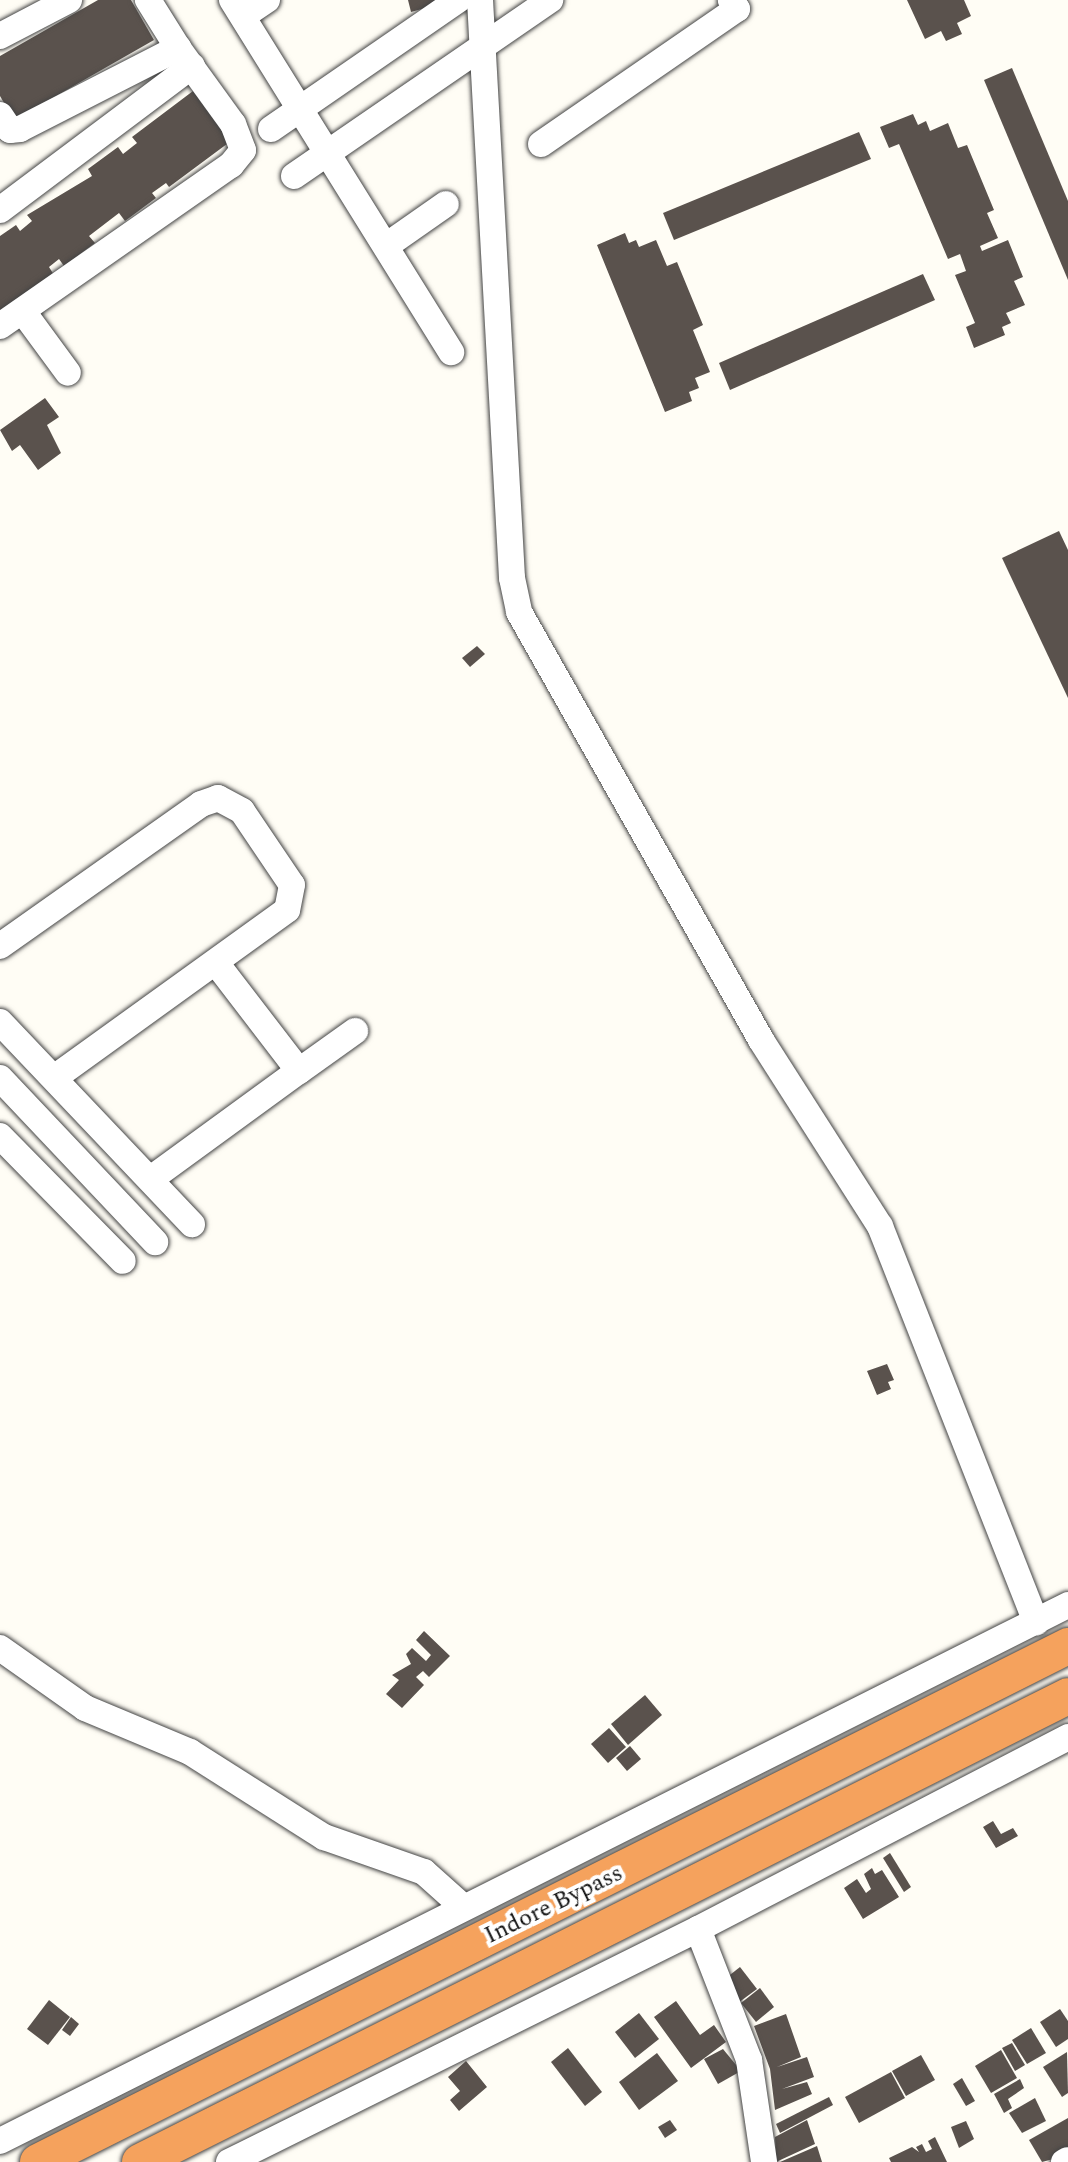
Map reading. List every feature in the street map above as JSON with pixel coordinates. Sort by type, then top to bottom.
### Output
[{"type":"highway","name":"Indore Bypass","points":[[38,2162],[1068,1646]]},
{"type":"highway","name":"Indore Bypass","points":[[140,2162],[1068,1696]]},
{"type":"street","points":[[0,36],[69,0]]},
{"type":"street","points":[[0,326],[24,313],[231,165],[243,150],[233,124],[148,0]]},
{"type":"street","points":[[267,0],[238,8],[451,352]]},
{"type":"street","points":[[271,129],[458,0]]},
{"type":"street","points":[[480,0],[485,45],[492,260],[512,578],[519,612],[761,1040],[880,1226],[1036,1622]]},
{"type":"street","points":[[294,176],[550,0]]},
{"type":"street","points":[[541,144],[740,3]]},
{"type":"street","points":[[0,115],[10,130],[20,129],[185,57]]},
{"type":"street","points":[[0,210],[185,57]]},
{"type":"street","points":[[386,246],[446,204]]},
{"type":"street","points":[[24,313],[68,373]]},
{"type":"street","points":[[0,946],[201,804],[218,798],[233,801],[242,811],[293,895],[287,910],[216,963],[46,1070],[3,1087],[155,1242]]},
{"type":"street","points":[[216,963],[299,1071]]},
{"type":"street","points":[[0,1022],[152,1178],[192,1224]]},
{"type":"street","points":[[152,1178],[355,1031]]},
{"type":"street","points":[[0,1136],[123,1261]]},
{"type":"street","points":[[0,2141],[462,1906],[1068,1605]]},
{"type":"street","points":[[0,1648],[85,1708],[190,1752],[324,1837],[424,1872],[462,1906]]},
{"type":"street","points":[[229,2162],[698,1929],[1068,1737]]},
{"type":"street","points":[[698,1929],[749,2060],[764,2162]]},
{"type":"building","points":[[98,0],[131,0],[154,40],[14,120],[0,96],[0,56]]},
{"type":"building","points":[[408,0],[439,0],[440,4],[411,12]]},
{"type":"building","points":[[907,0],[964,0],[971,16],[957,23],[962,34],[946,41],[941,31],[925,39]]},
{"type":"building","points":[[1012,68],[1068,201],[1068,280],[984,80]]},
{"type":"building","points":[[197,88],[235,138],[169,187],[166,183],[152,193],[156,198],[125,221],[119,213],[89,236],[95,243],[64,266],[59,259],[49,267],[54,275],[0,315],[0,236],[16,225],[20,231],[32,221],[27,215],[92,176],[88,169],[118,147],[123,154],[137,143],[132,137]]},
{"type":"building","points":[[913,114],[918,125],[926,121],[930,131],[948,123],[958,148],[967,145],[994,210],[987,213],[998,238],[980,246],[982,251],[1008,240],[1023,277],[1014,281],[1025,305],[1006,313],[1011,323],[1002,327],[1005,335],[974,348],[966,327],[975,323],[955,275],[966,271],[960,254],[948,259],[899,144],[889,148],[880,127]]},
{"type":"building","points":[[859,132],[871,159],[674,240],[663,213]]},
{"type":"building","points":[[625,233],[629,243],[636,240],[639,247],[656,240],[667,266],[677,262],[703,325],[693,330],[710,372],[695,378],[699,388],[689,392],[692,401],[665,412],[597,245]]},
{"type":"building","points":[[923,274],[935,300],[730,390],[719,363]]},
{"type":"building","points":[[45,398],[59,417],[47,425],[61,453],[38,470],[20,445],[12,451],[0,430]]},
{"type":"building","points":[[1059,531],[1068,550],[1068,698],[1002,558]]},
{"type":"building","points":[[477,646],[485,654],[470,667],[462,658]]},
{"type":"building","points":[[887,1364],[894,1380],[888,1382],[891,1389],[877,1395],[867,1371]]},
{"type":"building","points":[[424,1631],[450,1656],[429,1677],[423,1671],[416,1677],[424,1685],[402,1708],[386,1694],[399,1680],[392,1675],[411,1664],[406,1654],[412,1648],[426,1661],[431,1655],[416,1640]]},
{"type":"building","points":[[645,1695],[662,1715],[628,1745],[611,1724]]},
{"type":"building","points":[[609,1728],[626,1747],[608,1763],[591,1744]]},
{"type":"building","points":[[630,1746],[641,1759],[627,1771],[616,1758]]},
{"type":"building","points":[[993,1821],[1001,1834],[1013,1828],[1018,1836],[996,1848],[983,1827]]},
{"type":"building","points":[[890,1853],[911,1887],[904,1892],[883,1858]]},
{"type":"building","points":[[872,1868],[875,1874],[882,1870],[899,1897],[863,1919],[844,1888],[857,1879],[866,1893],[871,1889],[864,1874]]},
{"type":"building","points":[[740,1967],[757,1989],[738,2003],[721,1982]]},
{"type":"building","points":[[760,1988],[774,2007],[756,2022],[741,2003]]},
{"type":"building","points":[[49,2000],[70,2017],[48,2045],[27,2029]]},
{"type":"building","points":[[676,2001],[700,2035],[714,2025],[726,2042],[691,2068],[654,2017]]},
{"type":"building","points":[[1060,2009],[1068,2021],[1068,2039],[1056,2047],[1040,2022]]},
{"type":"building","points":[[639,2013],[659,2039],[635,2058],[615,2032]]},
{"type":"building","points":[[786,2014],[801,2057],[777,2067],[807,2057],[814,2077],[782,2089],[807,2082],[812,2094],[775,2110],[770,2069],[754,2026]]},
{"type":"building","points":[[71,2017],[79,2024],[70,2036],[62,2030]]},
{"type":"building","points":[[1031,2028],[1046,2053],[1027,2064],[1012,2040]]},
{"type":"building","points":[[1012,2043],[1025,2065],[1015,2071],[1002,2048]]},
{"type":"building","points":[[568,2048],[602,2092],[585,2106],[551,2062]]},
{"type":"building","points":[[723,2049],[741,2071],[718,2084],[704,2059]]},
{"type":"building","points":[[1001,2050],[1017,2078],[991,2093],[975,2066]]},
{"type":"building","points":[[1067,2052],[1068,2093],[1062,2097],[1043,2067]]},
{"type":"building","points":[[657,2053],[678,2081],[639,2110],[619,2082]]},
{"type":"building","points":[[921,2055],[935,2080],[906,2096],[892,2071]]},
{"type":"building","points":[[466,2061],[487,2087],[459,2111],[450,2100],[460,2091],[448,2077]]},
{"type":"building","points":[[891,2072],[905,2098],[859,2123],[845,2097]]},
{"type":"building","points":[[962,2078],[975,2101],[966,2106],[953,2084]]},
{"type":"building","points":[[1020,2079],[1024,2088],[1008,2099],[1012,2108],[1004,2113],[994,2094]]},
{"type":"building","points":[[829,2097],[833,2105],[780,2133],[776,2124]]},
{"type":"building","points":[[1035,2098],[1046,2121],[1022,2133],[1009,2113]]},
{"type":"building","points":[[1068,2118],[1068,2155],[1042,2162],[1029,2140]]},
{"type":"building","points":[[670,2120],[677,2130],[665,2138],[658,2127]]},
{"type":"building","points":[[807,2120],[815,2144],[776,2162],[775,2137]]},
{"type":"building","points":[[966,2121],[974,2139],[959,2148],[951,2127]]},
{"type":"building","points":[[935,2137],[947,2162],[891,2162],[889,2158],[912,2147],[919,2152],[916,2147],[922,2144],[926,2152],[932,2149],[928,2141]]},
{"type":"building","points":[[817,2146],[822,2162],[780,2162]]}]
